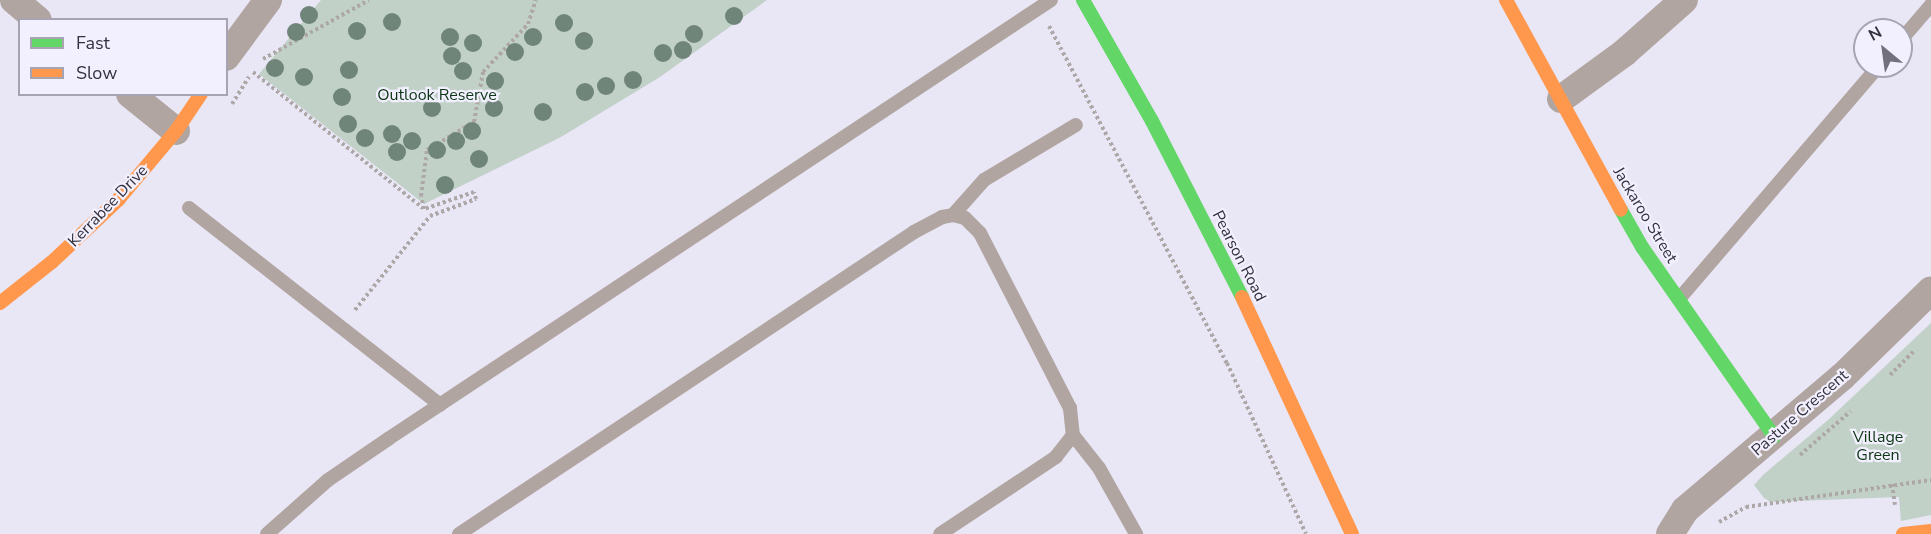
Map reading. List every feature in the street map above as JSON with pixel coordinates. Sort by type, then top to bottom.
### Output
[{"type":"street","points":[[14,0],[36,18]]},
{"type":"street","points":[[228,54],[268,0]]},
{"type":"street","name":"Pearson Road","points":[[1083,0],[1152,121],[1236,287],[1352,534]]},
{"type":"street","name":"Jackaroo Street","points":[[1506,0],[1642,247],[1774,436]]},
{"type":"street","points":[[1561,99],[1624,53],[1684,0]]},
{"type":"street","points":[[132,96],[176,131]]},
{"type":"street","name":"Kerrabee Drive","points":[[0,303],[52,262],[118,200],[176,131],[200,96]]},
{"type":"street","name":"Pasture Crescent","points":[[1670,534],[1685,510],[1842,377],[1931,290]]},
{"type":"street","points":[[1903,534],[1931,531]]},
{"type":"lane","points":[[267,534],[328,480],[1051,0]]},
{"type":"lane","points":[[1913,26],[1931,5]]},
{"type":"lane","points":[[1679,300],[1869,78]]},
{"type":"lane","points":[[953,215],[984,180],[1076,125]]},
{"type":"lane","points":[[189,208],[440,405]]},
{"type":"lane","points":[[459,534],[914,232],[942,217],[953,215],[965,218],[980,232],[1070,408],[1073,435],[1099,468],[1136,534]]},
{"type":"lane","points":[[940,534],[1056,457],[1073,435]]},
{"type":"path","points":[[263,58],[369,0]]},
{"type":"path","points":[[424,209],[420,196],[427,150],[474,122],[483,72],[528,24],[536,0]]},
{"type":"path","points":[[1038,8],[1222,352],[1306,534]]},
{"type":"path","points":[[253,72],[424,209]]},
{"type":"path","points":[[345,330],[354,311],[430,216],[476,199],[474,192],[424,209]]},
{"type":"path","points":[[1711,526],[1746,507],[1931,480]]},
{"type":"green space","name":"Outlook Reserve","points":[[321,0],[767,0],[660,77],[561,137],[424,204],[259,74]]},
{"type":"green space","name":"Village Green","points":[[1931,323],[1931,515],[1901,521],[1899,497],[1771,502],[1764,498],[1754,485],[1763,475],[1828,420]]},
{"type":"traffic: fast","points":[[1083,0],[1152,121],[1242,297]]},
{"type":"traffic: fast","points":[[1621,210],[1642,247],[1774,436]]},
{"type":"traffic: slow","points":[[1506,0],[1621,210]]},
{"type":"traffic: slow","points":[[0,303],[52,262],[118,200],[176,131],[200,96]]},
{"type":"traffic: slow","points":[[1242,297],[1352,534]]},
{"type":"traffic: slow","points":[[1903,534],[1931,531]]}]
